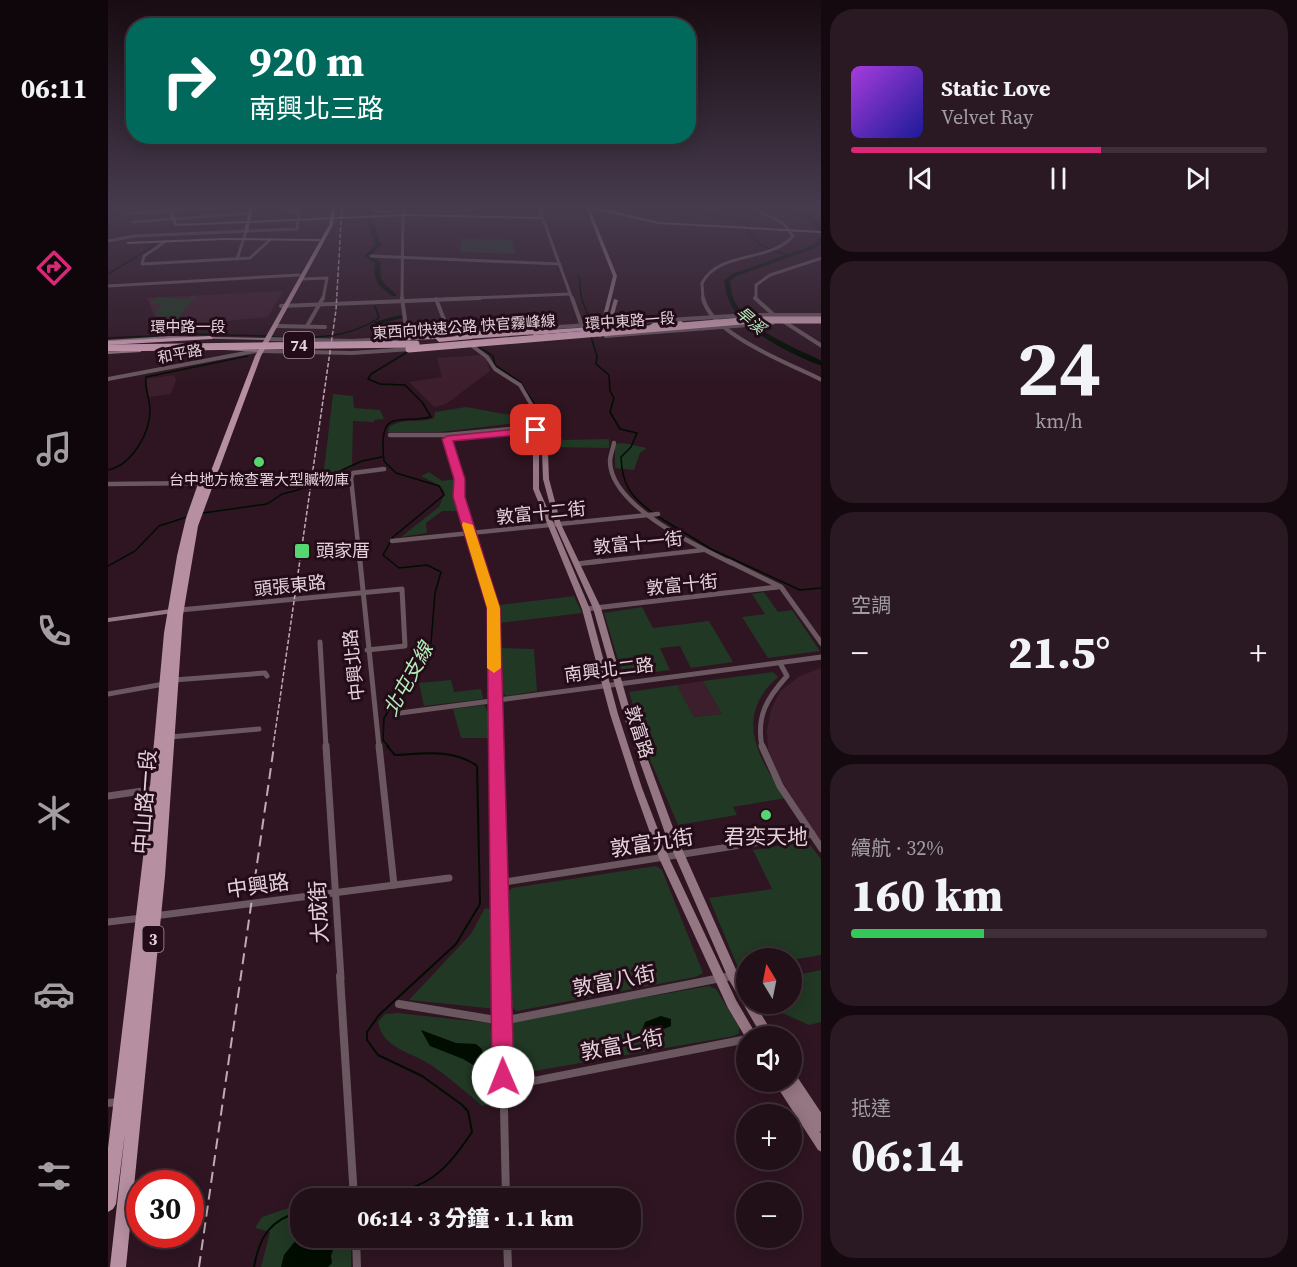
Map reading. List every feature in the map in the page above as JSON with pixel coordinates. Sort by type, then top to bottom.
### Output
[{"type":"highway","name":"東西向快速公路 快官霧峰線","points":[[108,347],[192,344],[357,348],[677,324],[821,319]]},
{"type":"highway","points":[[407,338],[677,324]]},
{"type":"highway","name":"74","points":[[409,349],[677,324]]},
{"type":"highway","points":[[108,347],[210,338]]},
{"type":"highway","points":[[108,347],[203,349]]},
{"type":"main road","name":"3","points":[[301,277],[307,264]]},
{"type":"main road","name":"3","points":[[258,351],[307,264]]},
{"type":"main road","name":"3","points":[[265,340],[276,326],[284,306]]},
{"type":"main road","name":"中山路一段","points":[[118,1267],[138,1098],[155,916],[169,682],[186,527],[258,351]]},
{"type":"main road","name":"中山路一段","points":[[108,1204],[122,1101],[141,919],[170,738],[169,682]]},
{"type":"street","points":[[404,264],[402,301],[409,349]]},
{"type":"street","points":[[560,264],[582,326]]},
{"type":"street","points":[[603,336],[615,276],[611,264]]},
{"type":"street","points":[[725,264],[716,268],[704,280],[701,291],[704,305],[716,321],[741,338],[821,379]]},
{"type":"street","points":[[803,264],[770,275],[756,285],[755,298],[778,318],[821,345]]},
{"type":"street","points":[[108,286],[301,277],[327,278],[322,304],[307,326]]},
{"type":"street","points":[[284,306],[570,294]]},
{"type":"street","points":[[436,299],[442,320],[445,322],[476,321]]},
{"type":"street","name":"環中東路一段","points":[[265,340],[352,341],[748,315],[821,319]]},
{"type":"street","points":[[778,318],[787,318]]},
{"type":"street","name":"環中東路一段","points":[[258,351],[323,352],[409,349],[821,319]]},
{"type":"street","points":[[276,326],[325,327]]},
{"type":"street","name":"環中路一段","points":[[210,338],[265,340]]},
{"type":"street","points":[[323,352],[357,350],[357,343],[352,341]]},
{"type":"street","points":[[389,437],[446,437],[540,428],[527,394],[520,385],[495,369],[487,357],[471,345]]},
{"type":"street","name":"環中路一段","points":[[108,347],[258,351]]},
{"type":"street","name":"和平路","points":[[108,379],[258,351]]},
{"type":"street","name":"敦富路","points":[[540,428],[536,489],[577,564],[597,608],[618,685],[647,772],[680,856],[736,981]]},
{"type":"street","points":[[446,437],[460,479],[459,497],[493,608],[506,1188]]},
{"type":"street","points":[[614,443],[610,462],[616,482],[624,495],[648,515],[703,550],[781,587],[821,643]]},
{"type":"street","name":"中興北路","points":[[384,469],[353,473],[351,478],[367,650],[394,885]]},
{"type":"street","points":[[108,484],[205,483]]},
{"type":"street","name":"敦富十二街","points":[[392,541],[658,514]]},
{"type":"street","name":"敦富路","points":[[554,525],[586,609],[621,735],[664,858],[720,978],[746,1026]]},
{"type":"street","name":"敦富十一街","points":[[577,564],[703,550]]},
{"type":"street","name":"敦富十街","points":[[586,609],[781,587]]},
{"type":"street","name":"頭張東路","points":[[176,610],[402,589],[405,646],[367,650]]},
{"type":"street","points":[[108,620],[176,610]]},
{"type":"street","name":"大成街","points":[[320,642],[353,1188]]},
{"type":"street","name":"南興北二路","points":[[400,713],[821,657]]},
{"type":"street","points":[[780,663],[787,676],[765,702],[759,718],[761,741],[774,774],[821,848]]},
{"type":"street","points":[[108,694],[169,682],[265,674],[267,676]]},
{"type":"street","points":[[170,738],[259,729]]},
{"type":"street","points":[[108,796],[161,788]]},
{"type":"street","name":"敦富九街","points":[[498,883],[812,834]]},
{"type":"street","name":"中興路","points":[[108,922],[449,878]]},
{"type":"street","name":"敦富八街","points":[[502,1021],[733,976]]},
{"type":"street","points":[[399,1004],[502,1021]]},
{"type":"street","name":"敦富七街","points":[[503,1087],[736,1041]]},
{"type":"street","points":[[787,1092],[821,1144]]},
{"type":"street","points":[[800,1092],[821,1124]]},
{"type":"street","points":[[108,1103],[138,1098]]},
{"type":"street","points":[[356,1248],[357,1267]]},
{"type":"street","points":[[507,1248],[508,1267]]},
{"type":"shaded area","points":[[283,291],[268,317],[227,321],[221,328],[214,328],[214,325],[160,329],[147,298]]},
{"type":"shaded area","points":[[481,355],[486,358],[490,371],[446,404],[434,407],[409,382],[442,377],[437,358]]},
{"type":"shaded area","points":[[174,375],[176,380],[171,394],[149,397],[146,379]]},
{"type":"shaded area","points":[[821,668],[821,842],[778,775],[768,750],[767,731],[771,710],[780,691],[800,676]]},
{"type":"shaded area","points":[[703,681],[722,714],[694,717],[677,685]]},
{"type":"shaded area","points":[[661,1016],[671,1019],[671,1026],[642,1038],[645,1022]]},
{"type":"shaded area","points":[[421,1030],[456,1043],[476,1044],[482,1049],[488,1103],[486,1103],[480,1069],[463,1059],[430,1046]]},
{"type":"shaded area","points":[[290,1248],[334,1248],[332,1263],[328,1267],[281,1267],[284,1255]]},
{"type":"green space","points":[[192,296],[195,297],[176,321],[171,321],[173,317],[156,316],[155,313],[162,304],[150,304],[157,297],[189,299]]},
{"type":"green space","points":[[333,394],[353,396],[354,408],[380,410],[384,419],[374,420],[374,422],[353,421],[352,467],[323,478]]},
{"type":"green space","points":[[466,407],[534,421],[440,432],[388,432],[389,427],[395,424],[428,420],[434,418],[435,412]]},
{"type":"green space","points":[[546,429],[552,429],[563,440],[609,439],[609,448],[547,447]]},
{"type":"green space","points":[[623,443],[647,448],[640,453],[634,470],[615,468],[615,444]]},
{"type":"green space","points":[[429,472],[442,481],[455,479],[461,511],[442,511],[426,523],[427,533],[401,537],[439,507],[445,493],[441,486],[421,476]]},
{"type":"green space","points":[[764,592],[778,612],[792,610],[820,651],[768,658],[742,617],[765,614],[752,594]]},
{"type":"green space","points":[[574,596],[582,613],[500,623],[499,605]]},
{"type":"green space","points":[[642,607],[653,628],[709,621],[733,662],[691,668],[680,646],[660,648],[670,670],[626,676],[622,673],[604,613]]},
{"type":"green space","points":[[501,648],[534,649],[537,691],[506,696],[501,691]]},
{"type":"green space","points":[[773,672],[778,677],[764,692],[756,707],[753,722],[759,753],[786,798],[733,807],[737,815],[678,825],[651,762],[629,692],[677,685],[694,717],[722,714],[703,681]]},
{"type":"green space","points":[[451,680],[454,692],[481,689],[483,699],[424,706],[419,683]]},
{"type":"green space","points":[[484,705],[488,712],[490,738],[461,738],[453,709]]},
{"type":"green space","points":[[807,841],[821,859],[821,955],[802,958],[802,948],[736,948],[736,963],[709,898],[772,889],[753,850]]},
{"type":"green space","points":[[656,866],[662,870],[703,973],[695,977],[517,1011],[511,1007],[508,892],[512,888]]},
{"type":"green space","points":[[485,908],[494,910],[496,1009],[409,1000],[471,934]]},
{"type":"green space","points":[[821,970],[821,1022],[809,1025],[784,1014],[802,1014],[802,974]]},
{"type":"green space","points":[[709,986],[716,989],[738,1026],[736,1026],[734,1036],[512,1075],[510,1067],[511,1021]]},
{"type":"green space","points":[[397,1013],[490,1023],[490,1030],[495,1030],[496,1051],[491,1103],[482,1106],[434,1067],[392,1044],[381,1031],[378,1022],[385,1014]]},
{"type":"green space","points":[[290,1207],[290,1248],[351,1248],[351,1267],[261,1267],[270,1232],[255,1228],[262,1217]]},
{"type":"waterway","points":[[108,274],[124,264]]},
{"type":"waterway","points":[[378,264],[379,282],[394,295]]},
{"type":"waterway","name":"旱溪","points":[[765,264],[734,275],[727,281],[729,296],[737,310],[748,322],[777,342],[821,364]]},
{"type":"waterway","points":[[578,275],[590,329]]},
{"type":"waterway","points":[[271,337],[327,336],[354,330],[379,318],[375,306]]},
{"type":"waterway","points":[[384,331],[378,328],[376,323],[400,317]]},
{"type":"waterway","points":[[108,338],[193,334],[266,336]]},
{"type":"waterway","points":[[591,337],[597,356],[596,364],[609,375],[610,391],[614,398],[610,412],[620,429],[637,433],[631,447],[621,457],[623,475],[633,496],[653,513]]},
{"type":"waterway","points":[[479,347],[493,356],[495,365],[520,382],[544,419]]},
{"type":"waterway","name":"北屯支線","points":[[389,747],[383,740],[384,718],[431,643],[435,593],[441,572],[427,565],[399,568],[383,555],[393,537],[444,495],[439,486],[396,473],[384,461],[383,444],[387,426],[399,420],[431,417],[422,402],[405,385],[380,384],[368,379],[371,374],[409,351]]},
{"type":"waterway","points":[[108,470],[125,462],[143,438],[150,410],[146,377],[248,356]]},
{"type":"waterway","points":[[203,513],[267,504],[282,494],[298,490],[362,461],[382,457]]},
{"type":"waterway","points":[[657,516],[711,549],[800,590],[821,588]]},
{"type":"waterway","points":[[108,566],[135,551],[159,526],[187,517]]},
{"type":"waterway","name":"北屯支線","points":[[387,746],[395,755],[448,754],[468,760],[477,766],[480,904],[456,944],[379,1015],[367,1032],[367,1040],[378,1055],[422,1076],[468,1111],[472,1132],[460,1148],[440,1172],[410,1188]]},
{"type":"waterway","name":"北屯支線","points":[[254,1267],[259,1247],[268,1231],[281,1219],[290,1215]]},
{"type":"railway","points":[[273,747],[336,310],[339,264]]},
{"type":"railway","points":[[199,1267],[274,746]]},
{"type":"slow traffic","points":[[468,525],[493,608],[494,668]]},
{"type":"place","name":"台中地方檢查署大型贓物庫","points":[[259,462]]},
{"type":"place","name":"頭家厝","points":[[302,551]]},
{"type":"place","name":"君奕天地","points":[[766,815]]},
{"type":"route","points":[[503,1077],[498,883],[498,755],[494,701],[493,608],[459,497],[460,479],[447,439],[536,430]]}]
